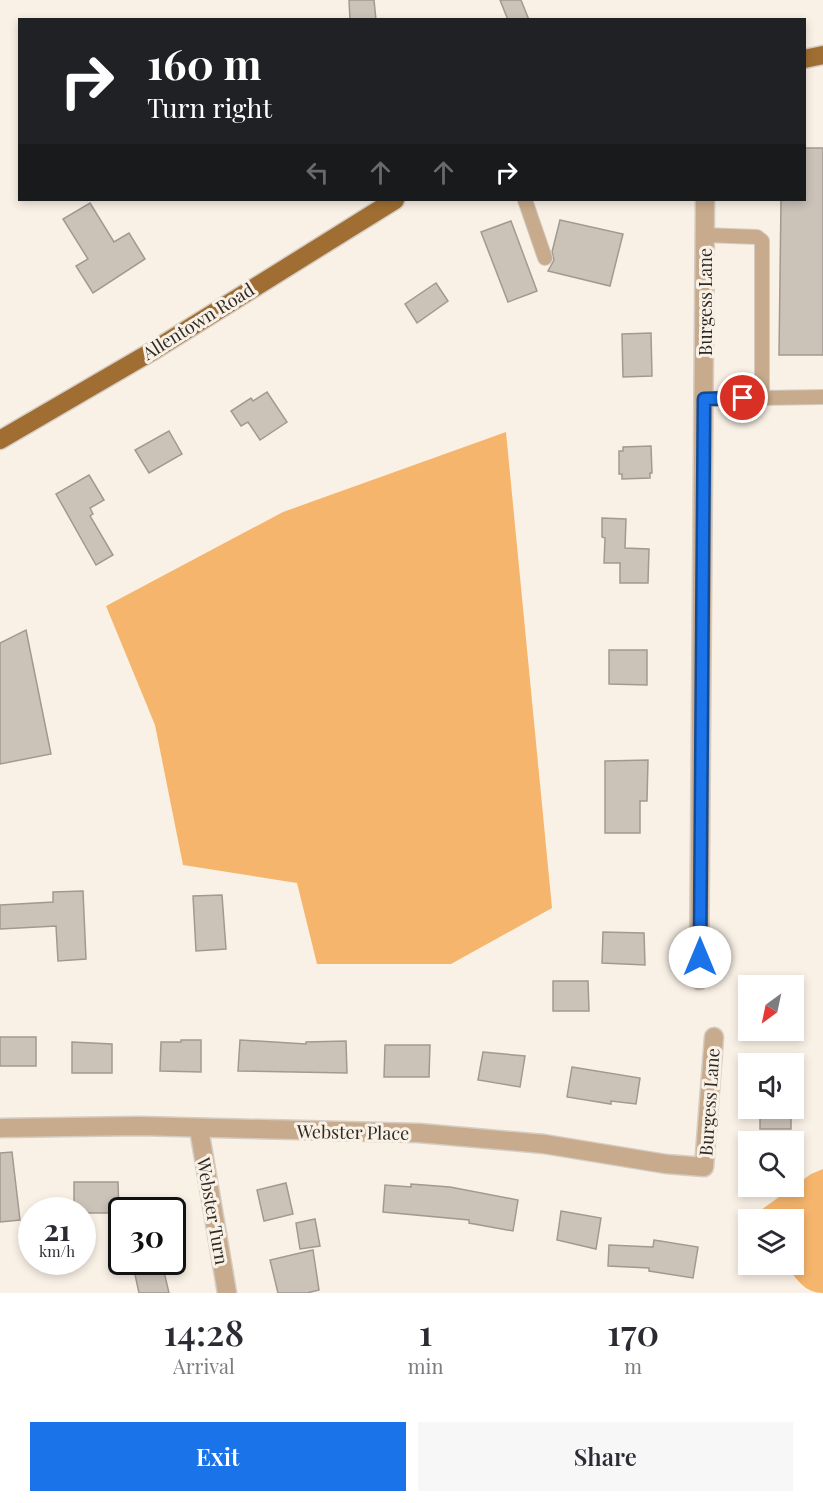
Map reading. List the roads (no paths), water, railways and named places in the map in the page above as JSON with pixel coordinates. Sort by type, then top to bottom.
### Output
[{"type":"main road","points":[[806,59],[823,55]]},
{"type":"main road","name":"Allentown Road","points":[[0,441],[151,352],[393,201]]},
{"type":"street","name":"Burgess Lane","points":[[699,980],[705,201]]},
{"type":"street","name":"Burgess Lane","points":[[704,1167],[714,1037]]},
{"type":"street","name":"Webster Place","points":[[0,1128],[74,1126],[449,1135],[544,1144],[666,1164],[704,1167]]},
{"type":"street","name":"Webster Turn","points":[[199,1129],[227,1293]]},
{"type":"lane","points":[[525,201],[544,258]]},
{"type":"lane","points":[[705,235],[757,237],[762,241],[762,398]]},
{"type":"lane","points":[[704,399],[823,397]]}]
